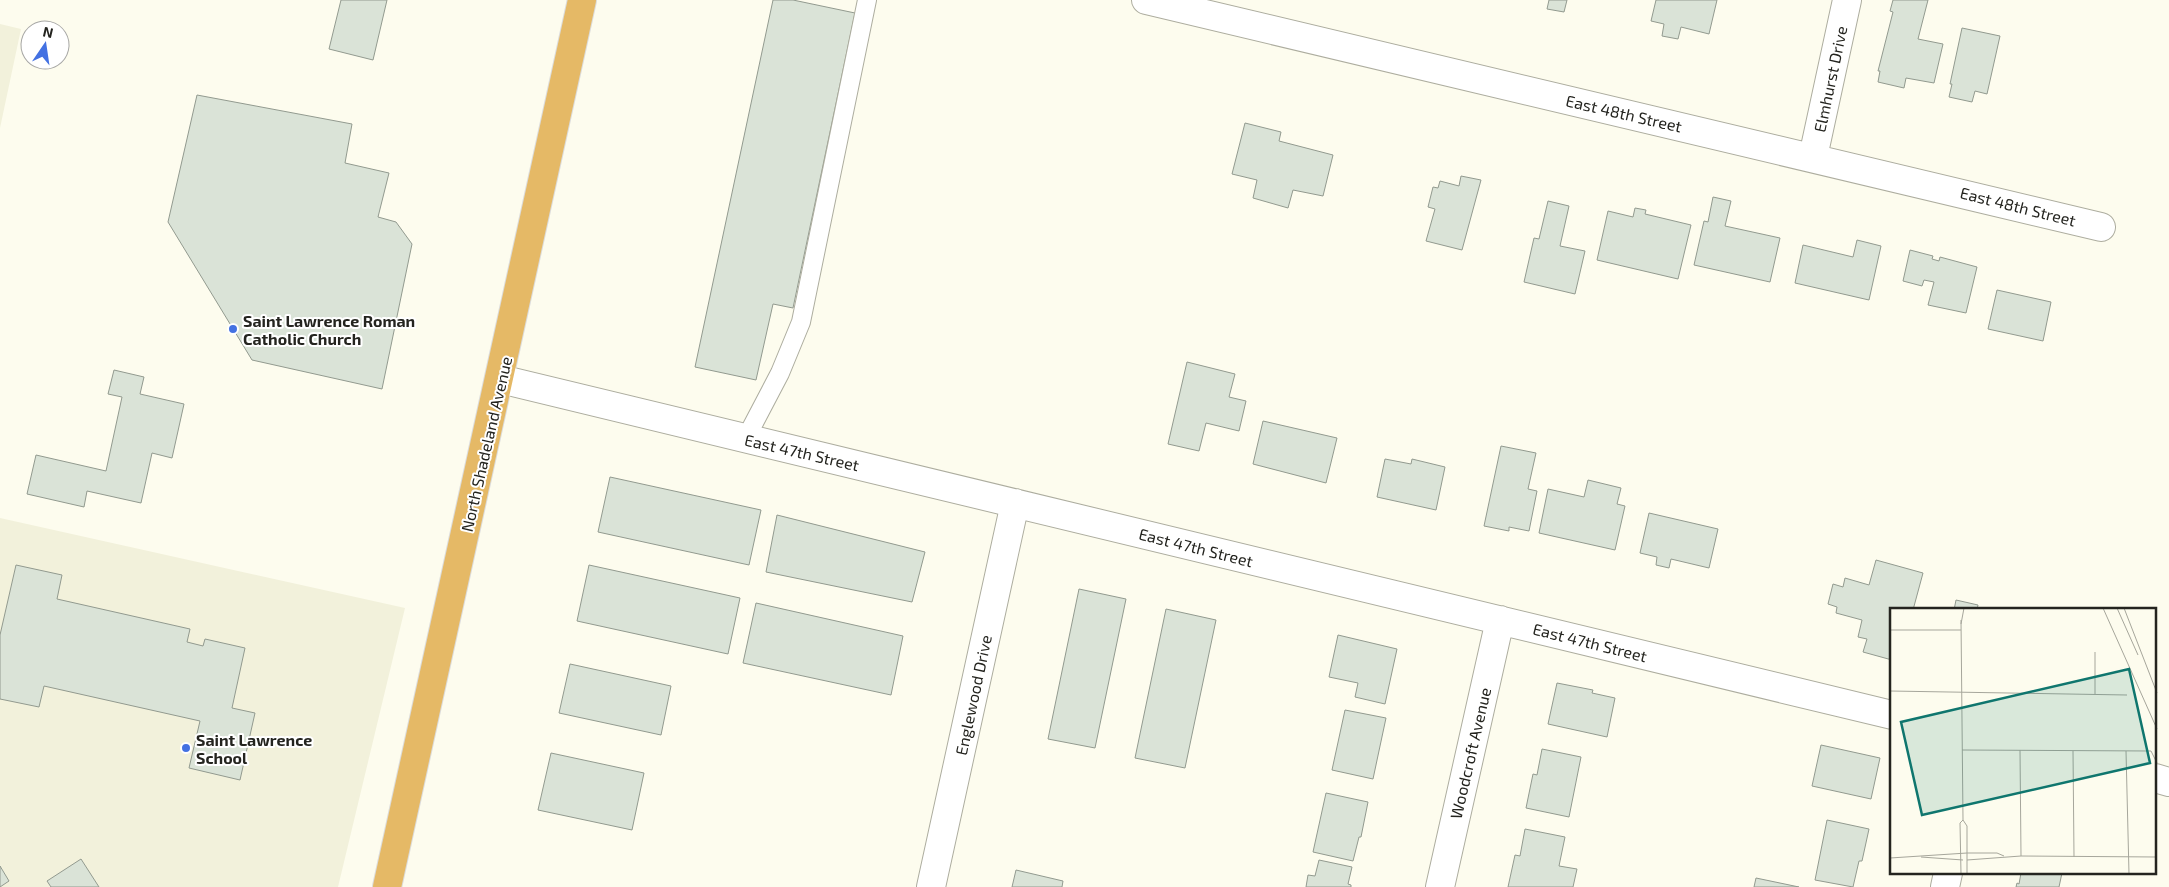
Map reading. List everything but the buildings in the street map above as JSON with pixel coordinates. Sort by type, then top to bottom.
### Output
[{"type":"main road","name":"North Shadeland Avenue","points":[[387,887],[582,0]]},
{"type":"street","name":"East 48th Street","points":[[1146,0],[2101,226]]},
{"type":"street","name":"Elmhurst Drive","points":[[1813,157],[1847,0]]},
{"type":"street","name":"East 47th Street","points":[[500,379],[1890,715]]},
{"type":"street","name":"Englewood Drive","points":[[931,887],[1015,503]]},
{"type":"street","name":"Woodcroft Avenue","points":[[1440,887],[1500,620]]},
{"type":"street","points":[[2156,778],[2169,782]]},
{"type":"street","points":[[1945,887],[1948,874]]},
{"type":"lane","points":[[746,438],[780,373],[801,322],[867,0]]},
{"type":"shaded area","points":[[0,24],[20,29],[20,34],[0,128]]},
{"type":"shaded area","name":"Saint Lawrence School","points":[[0,518],[405,608],[338,887],[0,887]]},
{"type":"place","name":"Saint Lawrence Roman Catholic Church","points":[[233,329]]},
{"type":"place","name":"Saint Lawrence School","points":[[186,748]]}]
